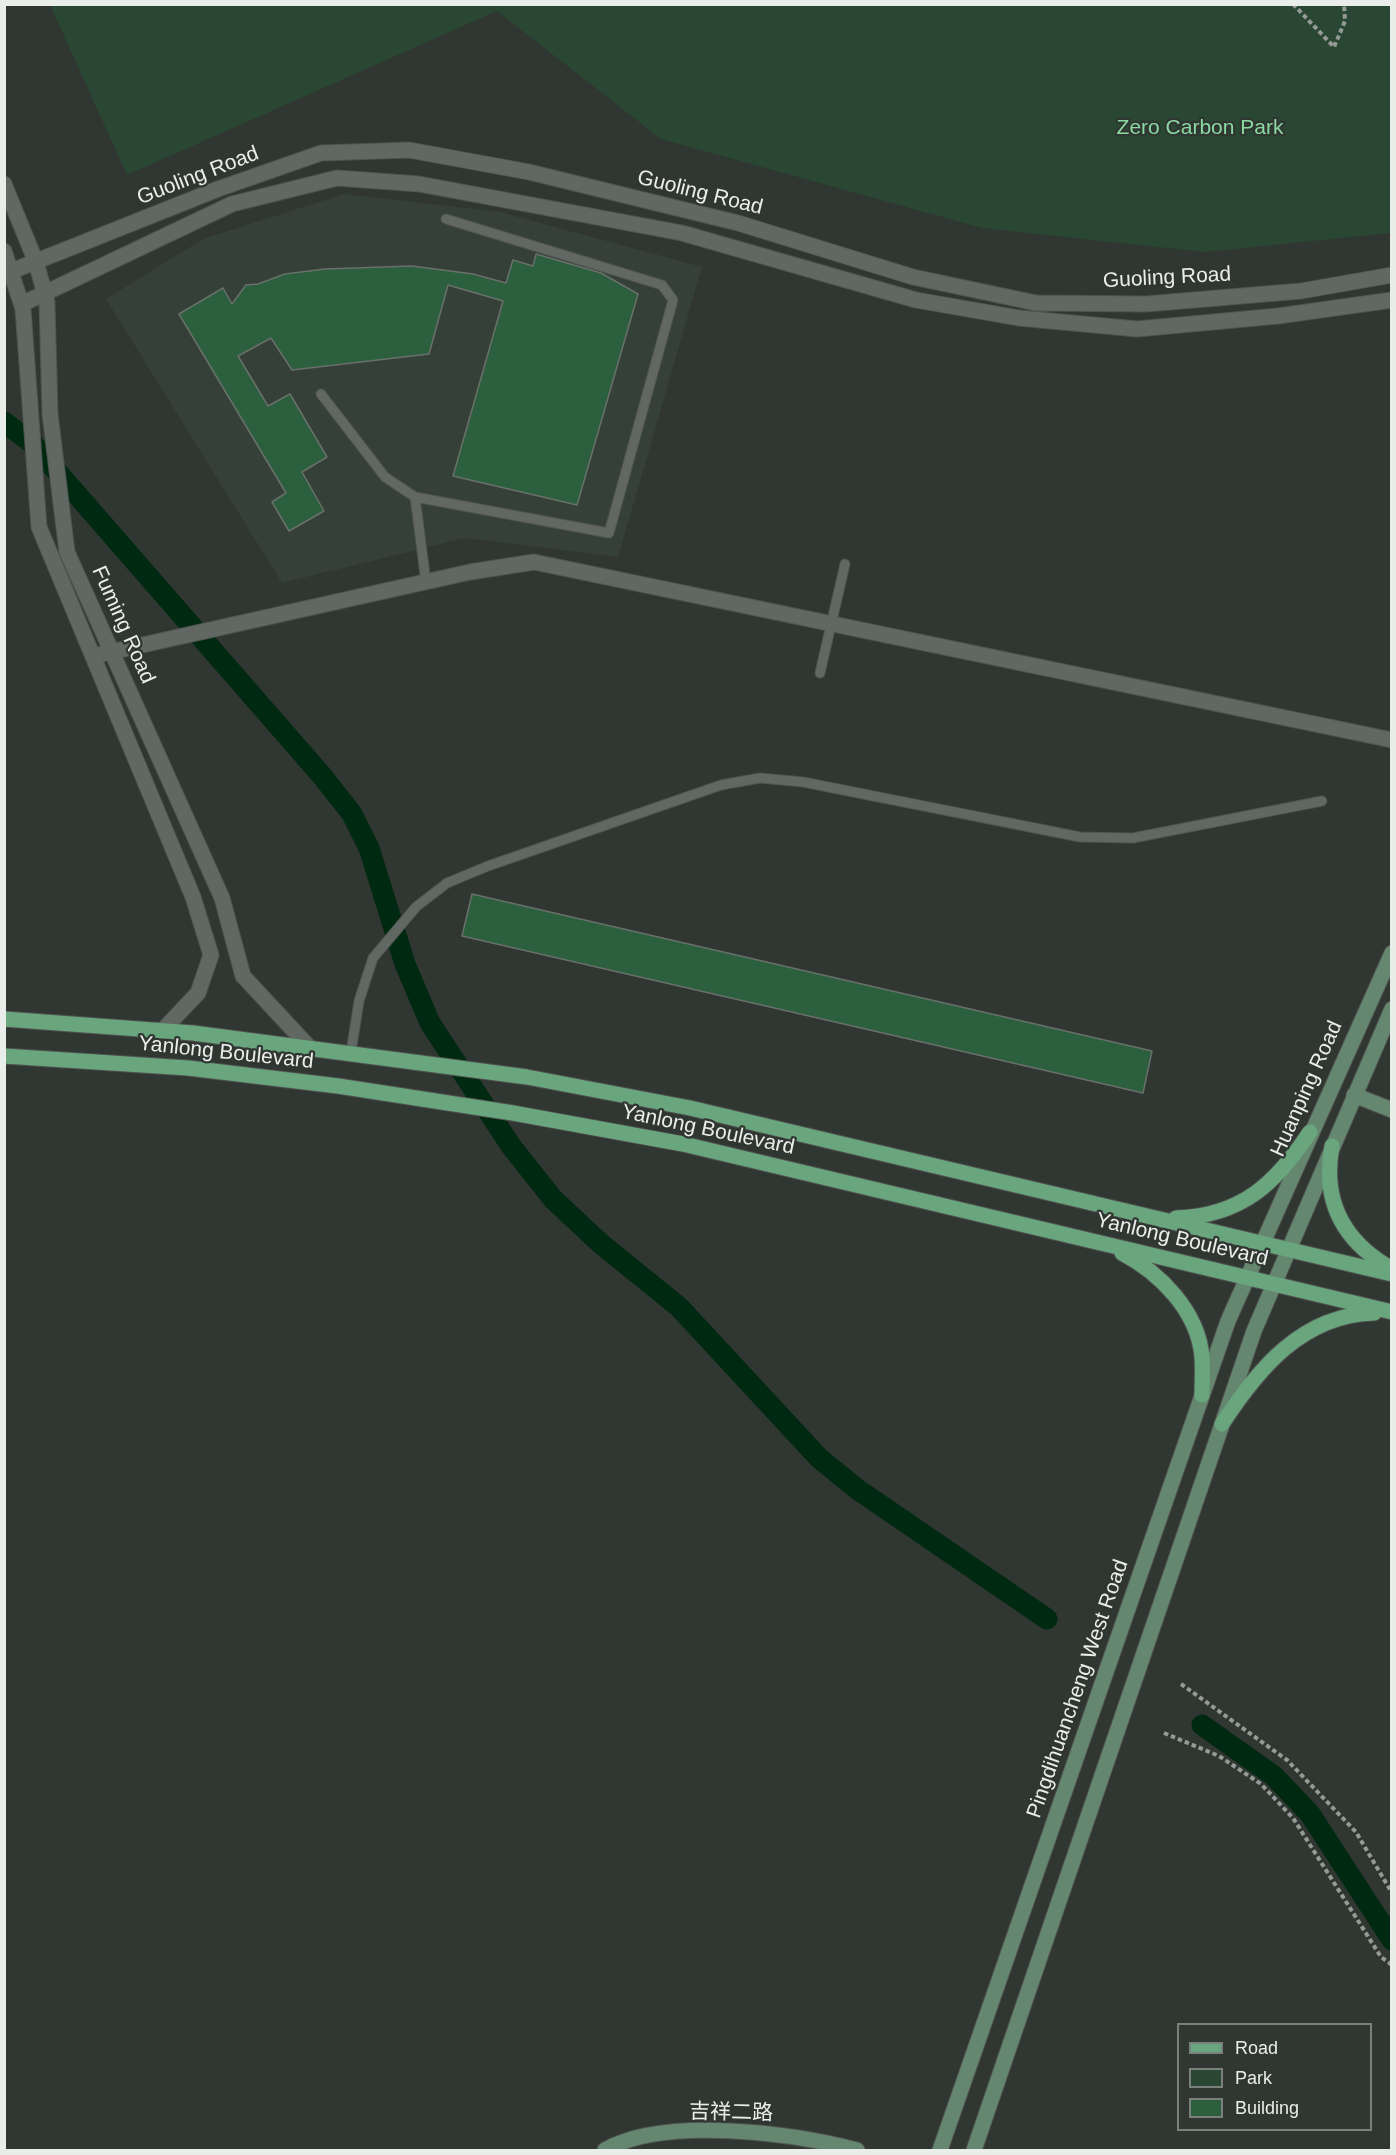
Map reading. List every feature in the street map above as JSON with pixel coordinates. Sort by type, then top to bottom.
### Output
[{"type":"main road","name":"Huanping Road","points":[[1261,1243],[1392,953]]},
{"type":"main road","points":[[974,2151],[1254,1331],[1392,1009]]},
{"type":"main road","name":"Yanlong Boulevard","points":[[4,1018],[163,1030],[351,1052],[566,1085],[690,1108],[1392,1274]]},
{"type":"main road","name":"Yanlong Boulevard","points":[[4,1056],[188,1068],[432,1100],[583,1125],[683,1144],[1391,1312]]},
{"type":"main road","points":[[1354,1095],[1392,1110]]},
{"type":"main road","points":[[1158,1218],[1193,1218],[1226,1209],[1250,1199],[1273,1181],[1311,1132]]},
{"type":"main road","points":[[1332,1146],[1327,1172],[1330,1196],[1340,1218],[1358,1243],[1392,1269]]},
{"type":"main road","points":[[1103,1243],[1135,1260],[1161,1280],[1180,1302],[1194,1328],[1202,1355],[1202,1395]]},
{"type":"main road","name":"Pingdihuancheng West Road","points":[[940,2151],[1228,1321],[1261,1243]]},
{"type":"main road","points":[[1222,1424],[1249,1383],[1274,1356],[1301,1336],[1330,1321],[1358,1313],[1391,1312]]},
{"type":"main road","name":"吉祥二路","points":[[605,2151],[652,2135],[748,2132],[802,2138],[857,2151]]},
{"type":"street","name":"Guoling Road","points":[[12,271],[218,189],[321,153],[409,150],[529,172],[738,223],[913,277],[1036,303],[1158,303],[1301,291],[1392,275]]},
{"type":"street","name":"Guoling Road","points":[[22,304],[232,204],[337,178],[419,183],[682,233],[916,300],[1019,318],[1137,329],[1278,316],[1392,300]]},
{"type":"street","name":"Fuming Road","points":[[4,184],[36,262],[45,294],[50,414],[67,552],[222,898],[243,976],[309,1047]]},
{"type":"street","name":"Fuming Road","points":[[4,251],[22,304],[39,527],[193,897],[211,955],[198,993],[163,1030]]},
{"type":"street","points":[[93,656],[426,582],[534,562],[1389,741]]},
{"type":"lane","points":[[321,394],[385,477],[415,496],[609,533],[673,300],[662,285],[446,219]]},
{"type":"lane","points":[[415,496],[426,582]]},
{"type":"lane","points":[[820,673],[845,564]]},
{"type":"lane","points":[[351,1052],[359,1001],[373,958],[416,907],[447,883],[488,866],[721,784],[760,778],[803,782],[1080,837],[1133,838],[1322,801]]},
{"type":"path","points":[[1293,4],[1334,47],[1345,21],[1344,4]]},
{"type":"path","points":[[1181,1684],[1287,1760],[1356,1832],[1392,1893]]},
{"type":"path","points":[[1164,1733],[1219,1756],[1261,1784],[1293,1818],[1381,1957],[1392,1965]]},
{"type":"shaded area","points":[[344,194],[500,212],[702,267],[618,557],[465,538],[282,583],[106,299],[203,239]]},
{"type":"green space","name":"Zero Carbon Park","points":[[50,5],[1391,5],[1391,233],[1204,252],[982,228],[661,139],[497,11],[127,175]]},
{"type":"building","points":[[536,254],[601,273],[638,294],[577,505],[453,476],[503,301],[448,285],[429,354],[292,370],[271,338],[238,356],[268,406],[290,394],[327,457],[302,472],[324,511],[289,531],[272,502],[286,493],[179,314],[223,288],[232,304],[246,285],[258,284],[285,274],[325,269],[412,266],[473,274],[506,283],[513,260],[533,266]]},
{"type":"building","points":[[472,894],[1152,1051],[1143,1093],[462,936]]},
{"type":"waterway","points":[[4,422],[32,443],[323,777],[352,814],[369,848],[405,964],[430,1023],[511,1146],[553,1199],[600,1243],[679,1307],[819,1458],[857,1489],[1047,1619]]},
{"type":"waterway","points":[[1202,1725],[1274,1776],[1310,1814],[1392,1940]]}]
